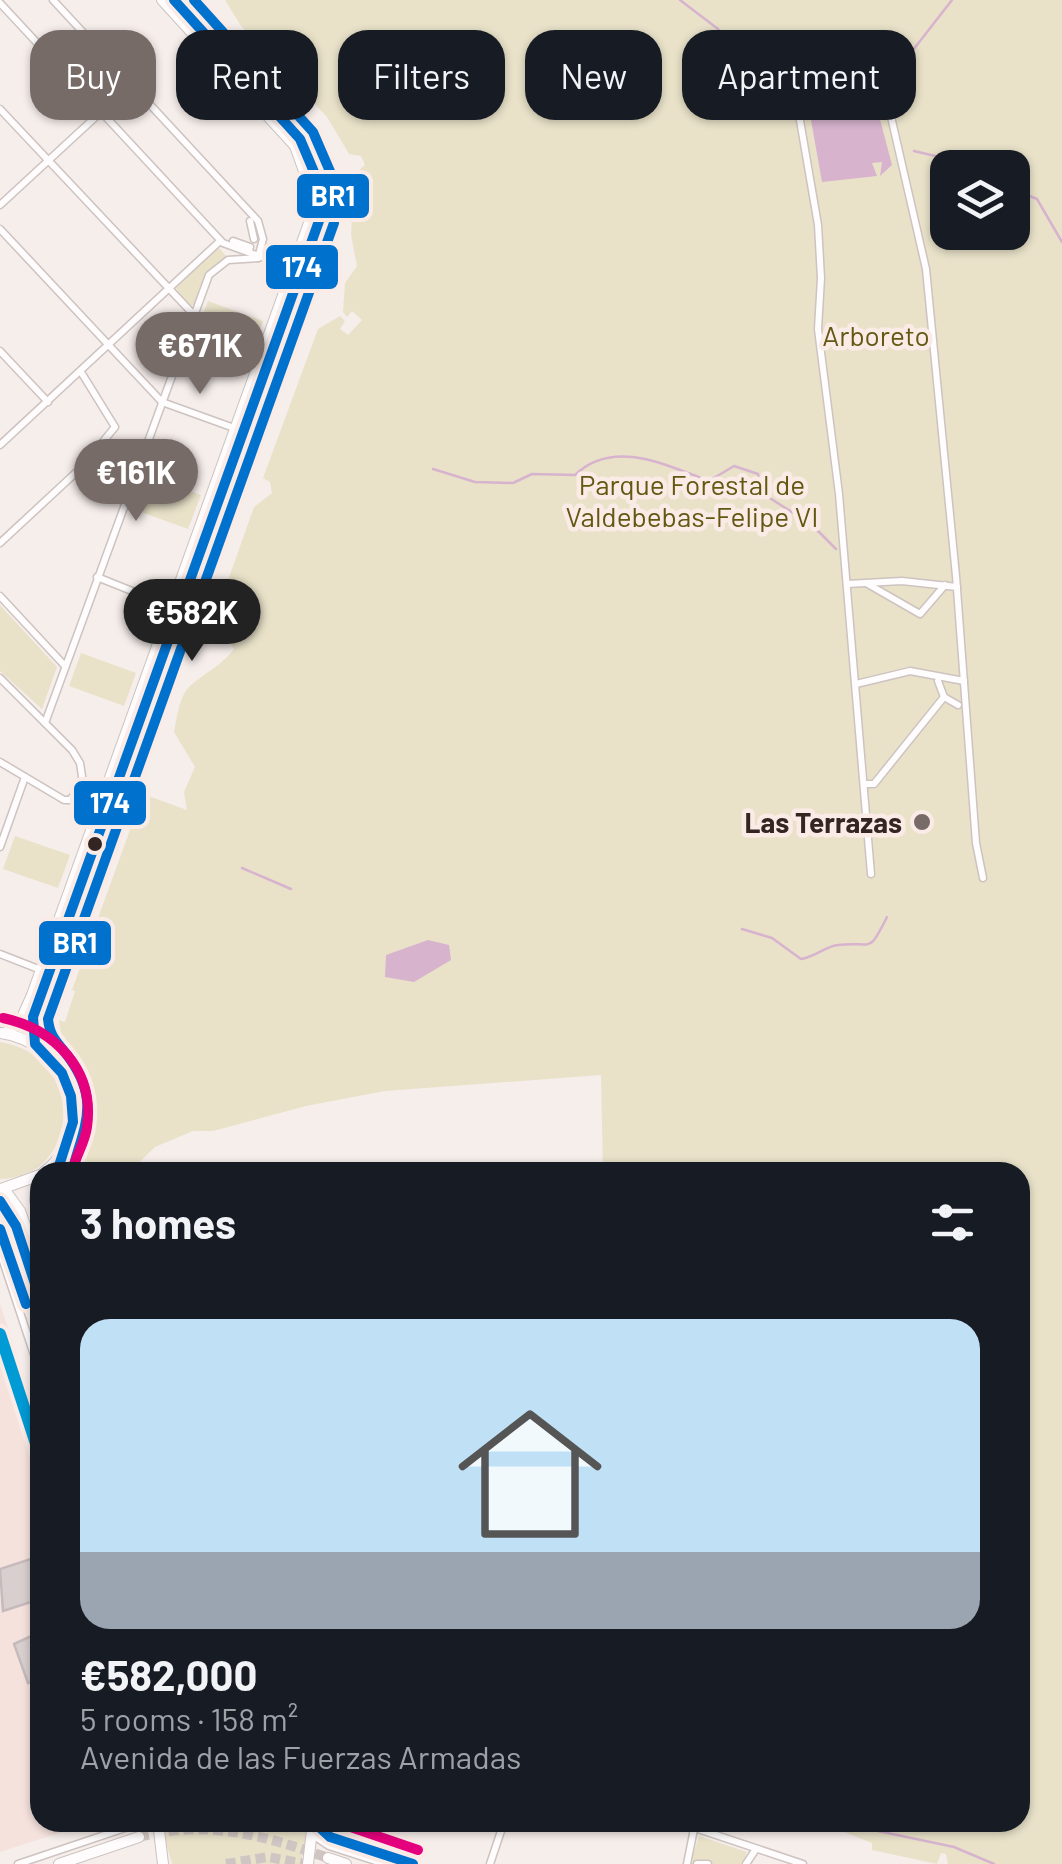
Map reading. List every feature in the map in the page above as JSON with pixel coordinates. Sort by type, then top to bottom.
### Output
[{"type":"street","points":[[52,0],[258,221],[262,239],[258,258]]},
{"type":"street","points":[[56,1162],[71,1131],[73,1100],[62,1070],[44,1050],[3,1033],[24,1016],[308,232],[311,204],[301,158],[286,135],[162,0]]},
{"type":"street","points":[[44,1050],[43,1017],[326,230],[327,181],[314,144],[186,0]]},
{"type":"street","points":[[0,3],[30,35]]},
{"type":"street","points":[[0,109],[167,290],[194,314]]},
{"type":"street","points":[[0,205],[92,120]]},
{"type":"street","points":[[108,120],[220,241],[311,276]]},
{"type":"street","points":[[799,120],[818,225],[818,328],[847,584],[871,874]]},
{"type":"street","points":[[892,120],[926,269],[982,878]]},
{"type":"street","points":[[232,241],[253,244],[250,221]]},
{"type":"street","points":[[0,229],[162,402],[229,428],[238,427]]},
{"type":"street","points":[[0,445],[220,241]]},
{"type":"street","points":[[46,722],[213,269],[233,258],[258,258]]},
{"type":"street","points":[[0,351],[48,402]]},
{"type":"street","points":[[0,543],[83,466],[115,427],[81,371]]},
{"type":"street","points":[[97,577],[172,607]]},
{"type":"street","points":[[847,584],[902,580],[957,586]]},
{"type":"street","points":[[865,582],[920,614],[945,585]]},
{"type":"street","points":[[0,596],[65,666]]},
{"type":"street","points":[[856,684],[910,671],[964,681]]},
{"type":"street","points":[[0,678],[46,722],[80,763],[82,783],[77,794],[64,800],[0,762]]},
{"type":"street","points":[[938,681],[944,697],[958,705]]},
{"type":"street","points":[[865,784],[874,784],[944,697]]},
{"type":"street","points":[[0,847],[26,777]]},
{"type":"street","points":[[0,954],[40,970]]},
{"type":"street","points":[[30,1179],[2,1189],[23,1217],[30,1237]]},
{"type":"street","points":[[0,1252],[30,1342]]},
{"type":"street","points":[[18,1864],[113,1832]]},
{"type":"street","points":[[159,1832],[164,1864]]},
{"type":"street","points":[[308,1864],[314,1832]]},
{"type":"street","points":[[490,1864],[501,1832]]},
{"type":"street","points":[[687,1864],[694,1832]]},
{"type":"street","points":[[706,1832],[803,1864]]},
{"type":"street","points":[[314,1836],[329,1846],[385,1864]]},
{"type":"street","points":[[59,1864],[139,1837]]},
{"type":"street","points":[[746,1864],[757,1849]]},
{"type":"street","points":[[328,1858],[346,1864]]},
{"type":"street","points":[[697,1864],[708,1864]]},
{"type":"shaded area","points":[[811,120],[880,120],[892,165],[880,176],[882,162],[872,163],[877,176],[822,182]]},
{"type":"shaded area","points":[[428,940],[449,945],[451,960],[414,982],[385,977],[386,955]]},
{"type":"shaded area","points":[[0,1304],[30,1394],[30,1832],[62,1832],[0,1852]]},
{"type":"green space","name":"Parque Forestal de Valdebebas-Felipe VI","points":[[225,0],[1062,0],[1062,1864],[948,1864],[946,1854],[941,1853],[937,1864],[872,1850],[872,1843],[844,1832],[1030,1832],[1030,1162],[603,1162],[601,1075],[385,1091],[306,1106],[213,1131],[193,1131],[155,1147],[139,1162],[84,1162],[93,1132],[94,1101],[83,1064],[61,1035],[59,1020],[65,1022],[75,991],[72,990],[143,794],[187,810],[184,792],[195,767],[174,732],[179,708],[190,686],[234,649],[215,617],[254,507],[272,493],[270,482],[263,478],[318,329],[340,316],[345,321],[340,329],[348,335],[362,320],[352,311],[347,317],[343,312],[345,283],[357,266],[351,235],[354,174],[365,165],[361,156],[349,154],[318,107],[318,30],[245,30]]},
{"type":"green space","points":[[219,248],[227,257],[206,272],[195,304],[189,306],[175,287]]},
{"type":"green space","points":[[208,301],[263,321],[251,354],[196,334]]},
{"type":"green space","points":[[145,475],[201,495],[188,529],[133,509]]},
{"type":"green space","points":[[0,605],[57,667],[42,709],[0,671]]},
{"type":"green space","points":[[81,653],[136,673],[124,706],[69,686]]},
{"type":"green space","points":[[15,836],[70,855],[58,888],[3,869]]},
{"type":"green space","points":[[0,1042],[28,1052],[48,1069],[60,1091],[63,1115],[59,1138],[47,1159],[30,1162],[27,1173],[0,1179]]},
{"type":"green space","points":[[165,1832],[306,1832],[306,1842],[300,1864],[172,1864]]},
{"type":"green space","points":[[699,1836],[747,1852],[743,1864],[690,1864]]},
{"type":"building","points":[[30,1559],[30,1602],[3,1611],[0,1569]]},
{"type":"building","points":[[30,1637],[30,1682],[28,1683],[14,1644]]},
{"type":"waterway","points":[[680,0],[719,30]]},
{"type":"waterway","points":[[916,46],[952,0]]},
{"type":"waterway","points":[[914,151],[930,155]]},
{"type":"waterway","points":[[1030,196],[1037,199],[1062,242]]},
{"type":"waterway","points":[[433,469],[475,482],[513,483],[532,474],[575,475],[590,464],[623,456],[658,462],[709,481],[734,466],[758,474],[762,493],[812,525],[836,549]]},
{"type":"waterway","points":[[242,868],[291,889]]},
{"type":"waterway","points":[[742,929],[772,938],[801,959],[834,946],[869,944],[887,917]]},
{"type":"waterway","points":[[883,1832],[954,1847],[994,1864]]},
{"type":"tunnel","points":[[139,1837],[164,1832]]},
{"type":"tunnel","points":[[235,1832],[328,1858]]},
{"type":"tunnel","points":[[226,1864],[268,1857],[305,1864]]},
{"type":"transit line","name":"174","points":[[60,1162],[73,1122],[71,1096],[62,1073],[35,1044],[33,1017],[319,221],[317,179],[300,139],[174,0]]},
{"type":"transit line","name":"BR1","points":[[75,1162],[87,1116],[85,1089],[53,1036],[48,1019],[334,223],[332,176],[313,132],[194,0]]},
{"type":"transit line","points":[[3,1018],[55,1042],[78,1070],[88,1106],[87,1127],[76,1162]]},
{"type":"transit line","name":"174","points":[[0,1201],[16,1226],[30,1269]]},
{"type":"transit line","name":"BR1","points":[[0,1229],[26,1304]]},
{"type":"transit line","points":[[0,1334],[30,1426]]},
{"type":"transit line","name":"174","points":[[325,1832],[413,1864]]},
{"type":"transit line","points":[[365,1832],[418,1850]]},
{"type":"place","name":"Las Terrazas","points":[[922,822]]},
{"type":"park label","name":"Arboreto","points":[[876,335]]}]
